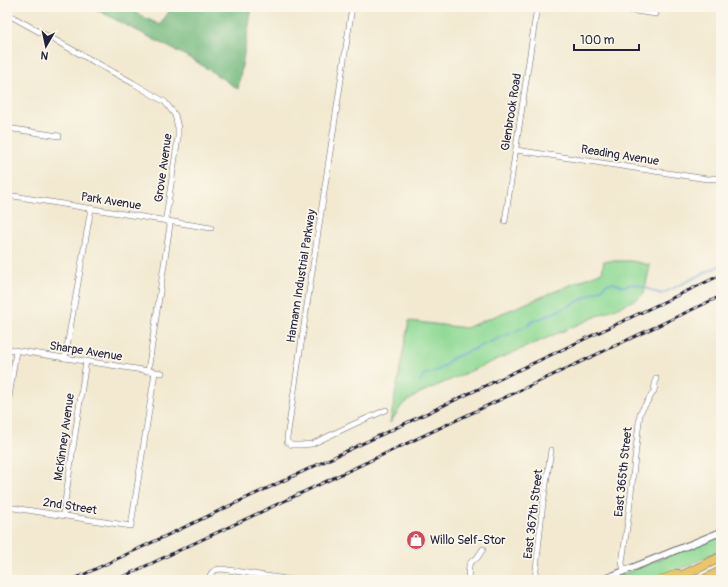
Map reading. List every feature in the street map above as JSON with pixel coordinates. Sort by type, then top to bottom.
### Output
[{"type":"highway","points":[[673,580],[721,557]]},
{"type":"highway","points":[[663,580],[703,566]]},
{"type":"highway","points":[[704,580],[721,571]]},
{"type":"street","name":"Hamann Industrial Parkway","points":[[352,7],[287,442],[292,445],[312,444],[386,410]]},
{"type":"street","name":"Glenbrook Road","points":[[505,221],[537,7]]},
{"type":"street","points":[[607,7],[656,14]]},
{"type":"street","name":"Grove Avenue","points":[[7,14],[165,102],[175,115],[178,128],[178,138],[166,217],[170,225],[148,371]]},
{"type":"street","points":[[7,128],[59,136]]},
{"type":"street","name":"Reading Avenue","points":[[516,150],[707,179],[721,178]]},
{"type":"street","points":[[7,202],[8,195]]},
{"type":"street","name":"Park Avenue","points":[[8,195],[211,228]]},
{"type":"street","points":[[65,358],[91,208]]},
{"type":"street","name":"Sharpe Avenue","points":[[7,349],[162,373]]},
{"type":"street","points":[[7,411],[16,351]]},
{"type":"street","name":"McKinney Avenue","points":[[63,515],[86,361]]},
{"type":"street","name":"2nd Street","points":[[7,506],[131,526],[155,372]]},
{"type":"street","name":"East 365th Street","points":[[624,571],[622,563],[639,419],[640,413],[654,391],[656,378]]},
{"type":"street","name":"East 367th Street","points":[[535,580],[542,511],[551,450]]},
{"type":"street","points":[[602,580],[721,532]]},
{"type":"street","points":[[468,580],[469,565],[477,558],[483,549]]},
{"type":"street","points":[[209,580],[210,575],[216,569],[269,578],[292,580]]},
{"type":"green space","points":[[91,7],[124,7],[160,25],[172,7],[252,7],[238,89],[194,60]]},
{"type":"green space","points":[[604,261],[631,261],[650,265],[644,293],[639,298],[420,393],[402,405],[390,423],[409,321],[466,328],[602,272]]},
{"type":"green space","points":[[721,534],[721,550],[655,580],[609,580]]},
{"type":"waterway","points":[[420,383],[423,375],[442,368],[451,359],[586,298],[603,288],[606,284],[613,283],[623,286],[635,284],[661,294],[721,265]]},
{"type":"railway","points":[[72,580],[721,275]]},
{"type":"railway","points":[[116,580],[721,296]]},
{"type":"place","name":"Willo Self-Stor","points":[[416,540]]}]
